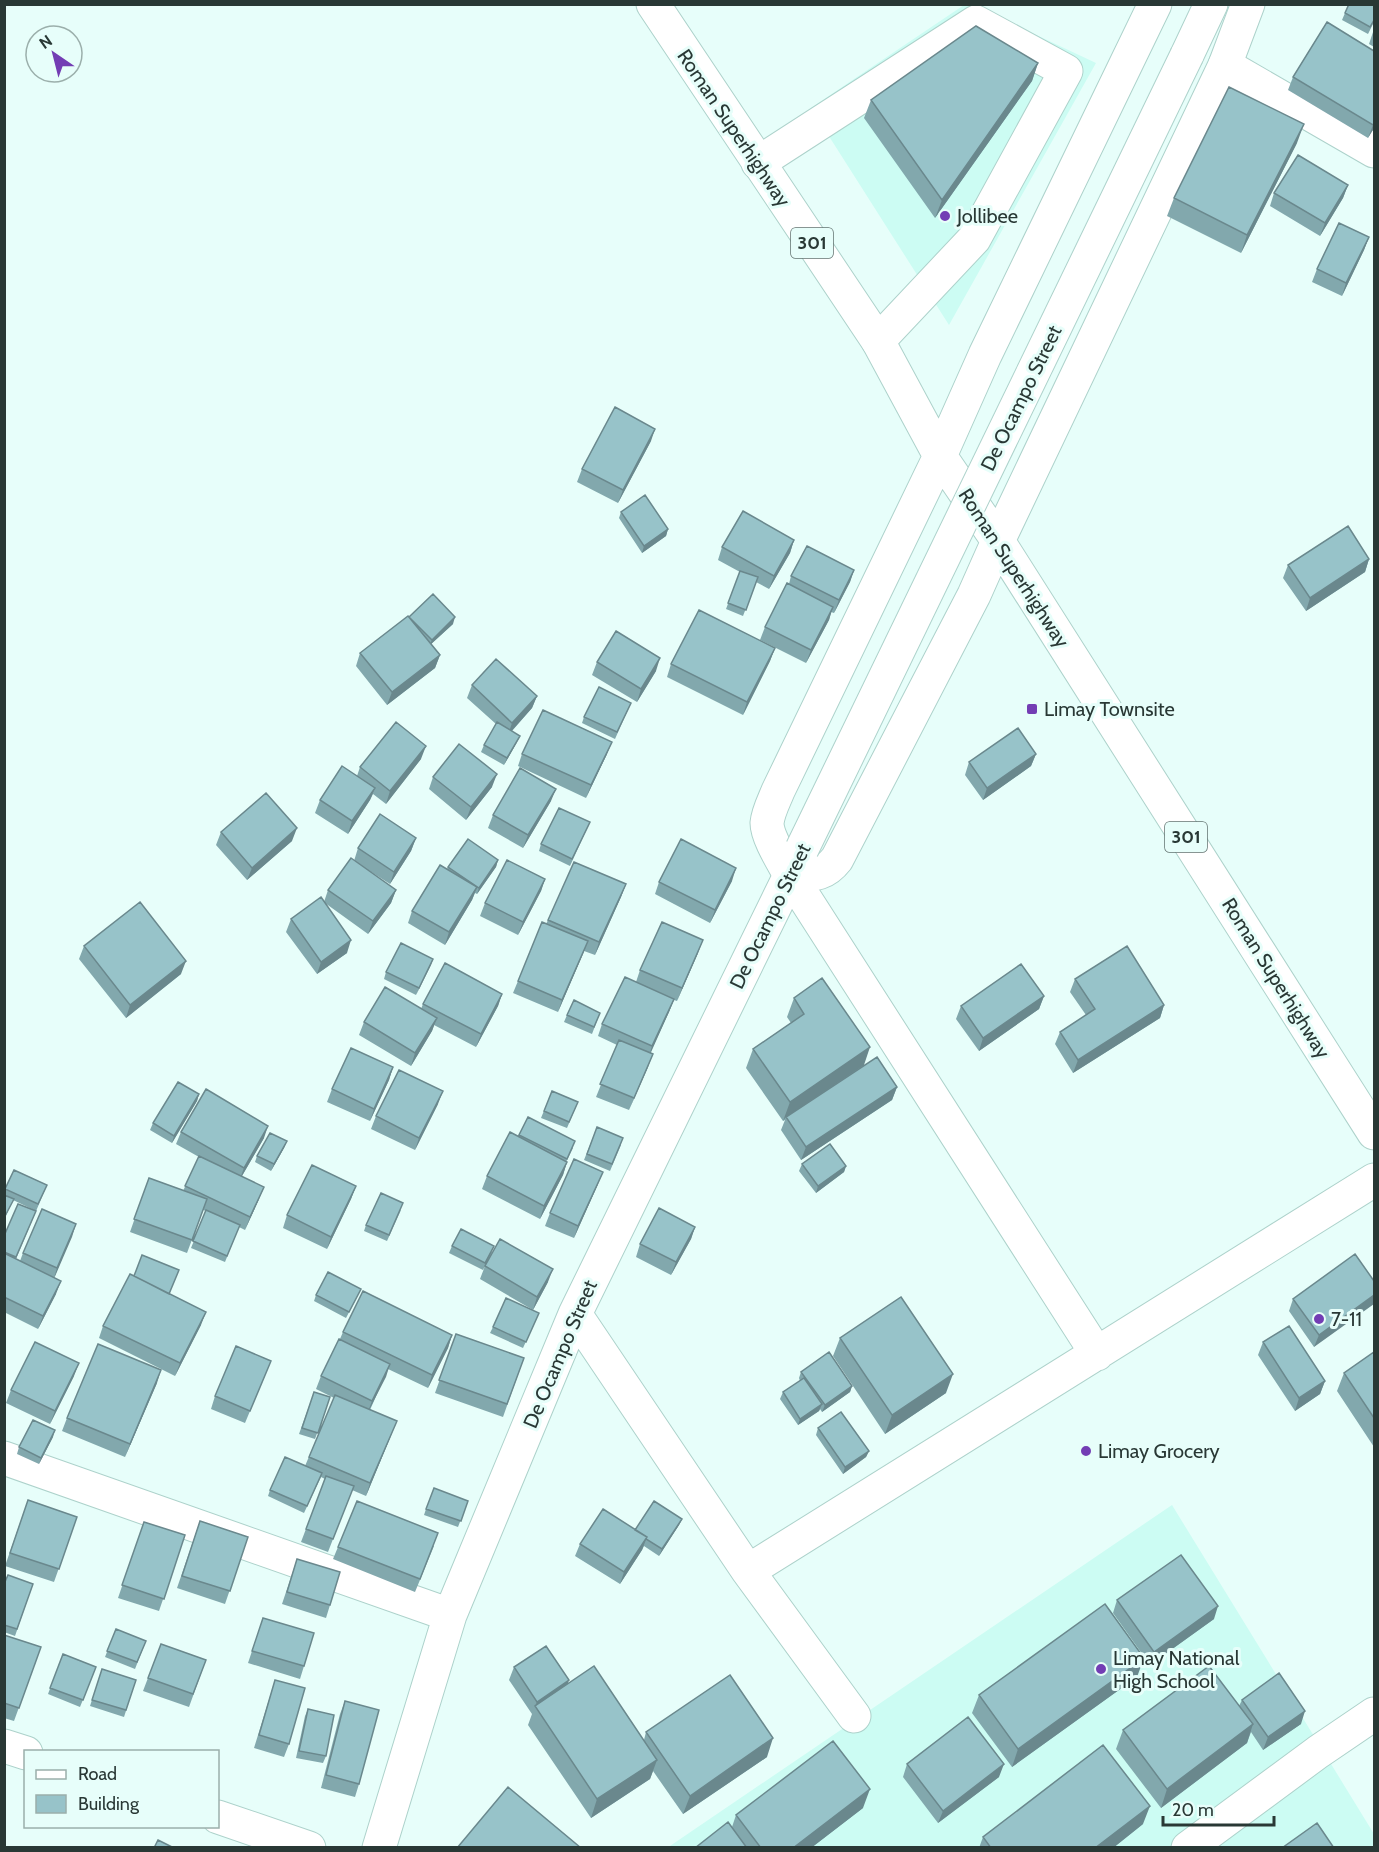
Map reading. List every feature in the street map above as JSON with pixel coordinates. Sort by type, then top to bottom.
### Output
[{"type":"street","name":"Roman Superhighway","points":[[653,4],[878,341],[940,456],[998,541],[1374,1133]]},
{"type":"street","points":[[1097,1354],[796,862],[768,832],[769,814],[778,791],[1155,4]]},
{"type":"street","name":"De Ocampo Street","points":[[379,1848],[450,1615],[575,1314],[1211,4]]},
{"type":"street","points":[[796,862],[820,874],[830,869],[837,859],[974,595],[1225,65],[1248,4]]},
{"type":"street","points":[[758,163],[976,22],[1066,71],[974,239],[878,341]]},
{"type":"street","points":[[1225,65],[1374,151]]},
{"type":"street","points":[[748,1570],[1374,1180]]},
{"type":"street","points":[[575,1314],[748,1570],[854,1716]]},
{"type":"street","points":[[4,1458],[450,1615]]},
{"type":"street","points":[[1188,1848],[1318,1752],[1374,1714]]},
{"type":"street","points":[[4,1746],[24,1752]]},
{"type":"street","points":[[219,1817],[309,1848]]},
{"type":"shaded area","name":"Jollibee","points":[[964,5],[972,5],[1096,63],[949,325],[811,108]]},
{"type":"shaded area","name":"Limay National High School","points":[[1172,1505],[1374,1834],[1374,1848],[667,1848]]},
{"type":"building","points":[[1349,4],[1374,4],[1374,20],[1370,27],[1345,13]]},
{"type":"building","points":[[1327,22],[1374,51],[1373,125],[1293,77]]},
{"type":"building","points":[[976,26],[1038,63],[942,200],[871,100]]},
{"type":"building","points":[[1229,87],[1304,124],[1247,235],[1174,198]]},
{"type":"building","points":[[1298,155],[1348,185],[1325,223],[1274,193]]},
{"type":"building","points":[[1339,223],[1369,237],[1346,283],[1317,269]]},
{"type":"building","points":[[615,407],[655,429],[623,490],[582,469]]},
{"type":"building","points":[[645,495],[668,529],[644,546],[621,512]]},
{"type":"building","points":[[743,511],[794,540],[774,576],[722,547]]},
{"type":"building","points":[[1348,526],[1369,559],[1310,598],[1288,565]]},
{"type":"building","points":[[807,546],[854,570],[839,600],[791,576]]},
{"type":"building","points":[[740,571],[758,577],[746,610],[728,603]]},
{"type":"building","points":[[787,583],[833,607],[811,650],[765,627]]},
{"type":"building","points":[[433,594],[455,617],[432,640],[409,617]]},
{"type":"building","points":[[699,610],[775,648],[747,702],[671,664]]},
{"type":"building","points":[[408,616],[440,655],[392,692],[360,653]]},
{"type":"building","points":[[616,631],[660,658],[641,689],[597,662]]},
{"type":"building","points":[[496,659],[537,696],[512,723],[472,685]]},
{"type":"building","points":[[599,687],[631,703],[617,732],[584,717]]},
{"type":"building","points":[[543,710],[612,742],[591,785],[522,754]]},
{"type":"building","points":[[396,722],[426,746],[390,791],[360,767]]},
{"type":"building","points":[[497,722],[520,736],[507,758],[484,745]]},
{"type":"building","points":[[1018,728],[1036,754],[987,788],[969,762]]},
{"type":"building","points":[[459,744],[497,774],[471,807],[433,777]]},
{"type":"building","points":[[342,766],[375,788],[352,821],[320,800]]},
{"type":"building","points":[[520,768],[556,789],[528,835],[493,815]]},
{"type":"building","points":[[266,793],[297,828],[252,868],[221,832]]},
{"type":"building","points":[[559,808],[590,822],[572,859],[541,844]]},
{"type":"building","points":[[380,814],[416,838],[394,872],[358,848]]},
{"type":"building","points":[[468,839],[498,860],[479,888],[448,867]]},
{"type":"building","points":[[681,839],[736,868],[715,910],[659,882]]},
{"type":"building","points":[[351,858],[396,890],[373,921],[328,890]]},
{"type":"building","points":[[507,860],[545,879],[523,922],[485,903]]},
{"type":"building","points":[[574,862],[626,884],[599,942],[548,920]]},
{"type":"building","points":[[440,865],[477,887],[449,932],[412,911]]},
{"type":"building","points":[[321,897],[351,940],[321,962],[291,919]]},
{"type":"building","points":[[140,902],[186,961],[130,1005],[84,946]]},
{"type":"building","points":[[542,922],[588,941],[562,1000],[518,981]]},
{"type":"building","points":[[662,922],[703,940],[682,988],[640,970]]},
{"type":"building","points":[[401,943],[433,959],[419,988],[386,972]]},
{"type":"building","points":[[1127,946],[1164,1005],[1078,1060],[1060,1032],[1095,1009],[1075,979]]},
{"type":"building","points":[[445,963],[502,994],[481,1034],[423,1004]]},
{"type":"building","points":[[1021,964],[1044,996],[983,1038],[961,1006]]},
{"type":"building","points":[[625,977],[674,999],[652,1046],[602,1024]]},
{"type":"building","points":[[822,978],[870,1047],[790,1102],[753,1049],[804,1014],[794,998]]},
{"type":"building","points":[[385,987],[437,1018],[415,1053],[364,1022]]},
{"type":"building","points":[[574,1000],[600,1013],[594,1027],[567,1015]]},
{"type":"building","points":[[619,1040],[653,1054],[634,1098],[600,1084]]},
{"type":"building","points":[[351,1048],[393,1067],[374,1109],[332,1089]]},
{"type":"building","points":[[877,1057],[897,1087],[806,1147],[786,1117]]},
{"type":"building","points":[[399,1070],[443,1091],[419,1138],[376,1116]]},
{"type":"building","points":[[178,1082],[199,1094],[174,1136],[153,1123]]},
{"type":"building","points":[[206,1089],[268,1126],[244,1168],[181,1132]]},
{"type":"building","points":[[552,1091],[578,1102],[569,1122],[544,1111]]},
{"type":"building","points":[[528,1117],[575,1141],[567,1159],[519,1135]]},
{"type":"building","points":[[597,1127],[623,1138],[612,1164],[587,1154]]},
{"type":"building","points":[[510,1132],[567,1162],[544,1206],[487,1176]]},
{"type":"building","points":[[270,1133],[287,1141],[274,1164],[257,1156]]},
{"type":"building","points":[[830,1144],[846,1166],[818,1186],[802,1164]]},
{"type":"building","points":[[199,1156],[264,1187],[250,1217],[185,1186]]},
{"type":"building","points":[[574,1159],[603,1172],[578,1226],[550,1213]]},
{"type":"building","points":[[312,1165],[356,1186],[331,1237],[287,1215]]},
{"type":"building","points":[[14,1170],[47,1185],[38,1204],[5,1189]]},
{"type":"building","points":[[149,1178],[207,1199],[192,1240],[134,1219]]},
{"type":"building","points":[[381,1193],[403,1203],[389,1235],[366,1225]]},
{"type":"building","points":[[4,1195],[14,1199],[4,1218]]},
{"type":"building","points":[[18,1204],[36,1211],[16,1257],[4,1252],[4,1236]]},
{"type":"building","points":[[659,1208],[695,1227],[676,1262],[640,1244]]},
{"type":"building","points":[[42,1209],[76,1224],[57,1268],[23,1253]]},
{"type":"building","points":[[206,1210],[240,1225],[227,1256],[193,1241]]},
{"type":"building","points":[[461,1229],[494,1246],[485,1263],[452,1246]]},
{"type":"building","points":[[500,1239],[553,1269],[537,1297],[485,1266]]},
{"type":"building","points":[[4,1253],[61,1281],[43,1316],[4,1297]]},
{"type":"building","points":[[1355,1254],[1374,1281],[1374,1295],[1319,1335],[1293,1299]]},
{"type":"building","points":[[142,1255],[179,1270],[169,1294],[134,1276]]},
{"type":"building","points":[[328,1272],[361,1289],[349,1312],[316,1295]]},
{"type":"building","points":[[130,1274],[206,1312],[180,1363],[103,1326]]},
{"type":"building","points":[[363,1291],[452,1335],[432,1375],[343,1332]]},
{"type":"building","points":[[901,1297],[953,1374],[892,1415],[840,1338]]},
{"type":"building","points":[[506,1298],[539,1313],[526,1342],[493,1327]]},
{"type":"building","points":[[1289,1326],[1325,1381],[1299,1398],[1263,1342]]},
{"type":"building","points":[[456,1334],[524,1358],[507,1404],[439,1380]]},
{"type":"building","points":[[339,1339],[390,1364],[372,1401],[321,1376]]},
{"type":"building","points":[[35,1342],[79,1363],[55,1411],[11,1390]]},
{"type":"building","points":[[98,1344],[161,1370],[130,1444],[67,1418]]},
{"type":"building","points":[[236,1346],[271,1361],[250,1411],[215,1396]]},
{"type":"building","points":[[829,1352],[852,1386],[825,1405],[801,1372]]},
{"type":"building","points":[[1374,1352],[1374,1418],[1344,1373]]},
{"type":"building","points":[[804,1378],[822,1404],[800,1419],[783,1392]]},
{"type":"building","points":[[314,1392],[330,1397],[318,1433],[302,1428]]},
{"type":"building","points":[[335,1395],[397,1421],[370,1483],[309,1457]]},
{"type":"building","points":[[841,1412],[869,1451],[845,1467],[818,1428]]},
{"type":"building","points":[[33,1420],[55,1430],[41,1458],[19,1447]]},
{"type":"building","points":[[285,1457],[322,1473],[307,1506],[270,1490]]},
{"type":"building","points":[[326,1476],[354,1486],[333,1539],[306,1529]]},
{"type":"building","points":[[434,1488],[468,1501],[461,1521],[426,1509]]},
{"type":"building","points":[[28,1500],[77,1517],[59,1569],[10,1553]]},
{"type":"building","points":[[357,1501],[438,1533],[420,1579],[338,1547]]},
{"type":"building","points":[[654,1501],[682,1519],[662,1549],[635,1530]]},
{"type":"building","points":[[603,1509],[647,1537],[624,1572],[580,1544]]},
{"type":"building","points":[[200,1521],[248,1537],[230,1591],[182,1576]]},
{"type":"building","points":[[144,1522],[185,1535],[164,1599],[122,1585]]},
{"type":"building","points":[[1181,1555],[1218,1606],[1154,1652],[1117,1600]]},
{"type":"building","points":[[297,1559],[340,1572],[330,1605],[287,1592]]},
{"type":"building","points":[[8,1575],[33,1584],[17,1629],[4,1625],[4,1584]]},
{"type":"building","points":[[1105,1604],[1144,1658],[1018,1749],[979,1695]]},
{"type":"building","points":[[263,1618],[314,1633],[304,1666],[252,1651]]},
{"type":"building","points":[[116,1629],[146,1641],[137,1662],[107,1651]]},
{"type":"building","points":[[4,1635],[41,1647],[19,1708],[4,1703]]},
{"type":"building","points":[[161,1644],[206,1660],[193,1694],[148,1678]]},
{"type":"building","points":[[546,1646],[569,1680],[537,1702],[514,1667]]},
{"type":"building","points":[[63,1654],[96,1667],[83,1700],[50,1688]]},
{"type":"building","points":[[594,1666],[657,1760],[597,1799],[535,1706]]},
{"type":"building","points":[[1209,1666],[1253,1724],[1167,1789],[1123,1730]]},
{"type":"building","points":[[102,1669],[136,1680],[126,1710],[92,1700]]},
{"type":"building","points":[[1279,1673],[1305,1711],[1268,1737],[1242,1700]]},
{"type":"building","points":[[730,1675],[773,1738],[690,1796],[646,1732]]},
{"type":"building","points":[[275,1680],[305,1688],[289,1744],[259,1735]]},
{"type":"building","points":[[345,1701],[379,1710],[359,1784],[326,1775]]},
{"type":"building","points":[[308,1709],[334,1715],[326,1756],[299,1751]]},
{"type":"building","points":[[968,1717],[1004,1764],[943,1811],[907,1764]]},
{"type":"building","points":[[833,1741],[870,1789],[793,1848],[761,1848],[736,1815]]},
{"type":"building","points":[[1103,1745],[1150,1806],[1095,1848],[991,1848],[983,1837]]},
{"type":"building","points":[[508,1787],[581,1848],[457,1848]]},
{"type":"building","points":[[728,1822],[747,1848],[695,1848]]},
{"type":"building","points":[[1317,1823],[1334,1848],[1282,1848]]},
{"type":"building","points":[[158,1840],[174,1848],[154,1848]]},
{"type":"place","name":"Jollibee","points":[[945,216]]},
{"type":"place","name":"Limay Townsite","points":[[1032,709]]},
{"type":"place","name":"7-11","points":[[1319,1319]]},
{"type":"place","name":"Limay Grocery","points":[[1086,1451]]},
{"type":"place","name":"Limay National High School","points":[[1101,1669]]}]
